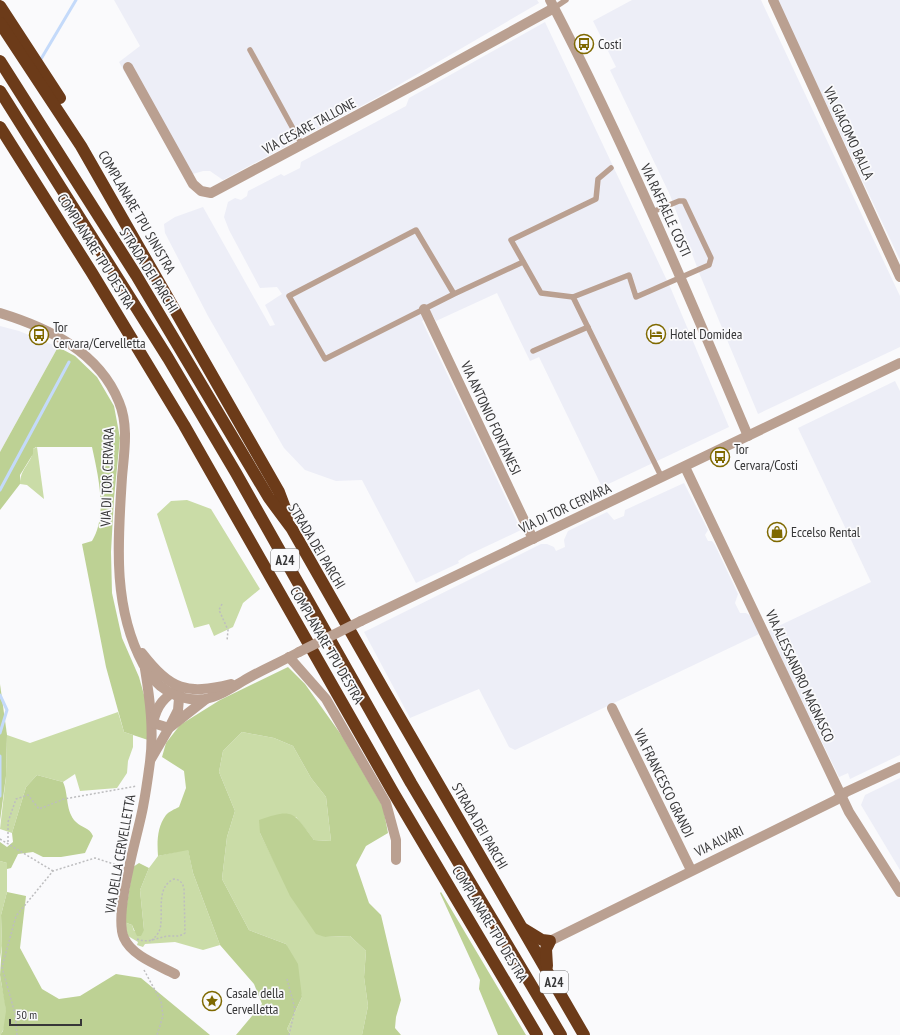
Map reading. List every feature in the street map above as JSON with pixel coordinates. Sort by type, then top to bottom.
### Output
[{"type":"highway","points":[[0,6],[72,117],[81,146]]},
{"type":"highway","name":"COMPLANARE TPU SINISTRA","points":[[0,23],[81,146],[279,492],[292,529]]},
{"type":"highway","name":"STRADA DEI PARCHI","points":[[0,60],[136,275],[269,498],[292,529],[584,1035]]},
{"type":"highway","name":"A24","points":[[0,91],[60,184],[176,371],[240,480],[411,783],[561,1035]]},
{"type":"highway","name":"COMPLANARE TPU DESTRA","points":[[0,127],[188,432],[393,792],[538,1035]]},
{"type":"highway","points":[[0,141],[18,168],[45,198]]},
{"type":"highway","points":[[523,929],[542,940],[550,941],[546,949],[545,959],[549,973]]},
{"type":"street","name":"VIA GIACOMO BALLA","points":[[773,0],[900,277]]},
{"type":"street","name":"VIA CESARE TALLONE","points":[[128,67],[193,184],[201,191],[211,193],[226,187],[302,145],[552,4]]},
{"type":"street","name":"VIA RAFFAELE COSTI","points":[[552,4],[652,212],[748,436]]},
{"type":"street","name":"VIA ANTONIO FONTANESI","points":[[424,309],[533,539]]},
{"type":"street","name":"VIA DI TOR CERVARA","points":[[0,313],[36,325],[58,337],[85,355],[107,378],[120,404],[125,437],[118,568],[121,600],[136,652],[145,669],[156,683],[177,693],[206,699],[228,690],[299,652],[533,539],[748,436],[899,367]]},
{"type":"street","name":"VIA ALESSANDRO MAGNASCO","points":[[685,467],[849,812],[900,892]]},
{"type":"street","name":"VIA DI TOR CERVARA","points":[[132,635],[140,651],[152,666],[170,681],[177,693]]},
{"type":"street","points":[[289,657],[326,699],[386,803],[393,824],[396,840],[396,860]]},
{"type":"street","points":[[145,669],[153,723]]},
{"type":"street","name":"VIA DI TOR CERVARA","points":[[177,693],[243,681]]},
{"type":"street","points":[[153,723],[156,710],[177,693]]},
{"type":"street","points":[[150,760],[178,710],[177,693]]},
{"type":"street","points":[[169,728],[206,699]]},
{"type":"street","name":"VIA FRANCESCO GRANDI","points":[[612,708],[691,870]]},
{"type":"street","points":[[153,723],[169,728]]},
{"type":"street","name":"VIA DELLA CERVELLETTA","points":[[153,723],[150,760],[143,806],[122,908],[122,932],[124,939],[129,946],[142,956],[175,974]]},
{"type":"street","name":"VIA ALVARI","points":[[550,941],[900,767]]},
{"type":"lane","points":[[552,4],[566,0]]},
{"type":"lane","points":[[250,50],[302,145]]},
{"type":"lane","points":[[611,168],[598,179],[596,199],[511,240],[540,293],[573,298],[629,275],[636,297],[709,265],[711,262],[687,204],[684,201],[679,201],[652,212]]},
{"type":"lane","points":[[454,294],[416,230],[289,296],[325,359],[454,294],[523,262]]},
{"type":"lane","points":[[573,298],[662,478]]},
{"type":"lane","points":[[534,351],[588,327]]},
{"type":"path","points":[[222,604],[219,610],[228,630],[227,641]]},
{"type":"path","points":[[8,842],[8,822],[16,800],[28,795],[39,809],[64,799],[137,786]]},
{"type":"path","points":[[0,838],[53,871]]},
{"type":"path","points":[[17,1035],[15,1014],[2,967],[16,916],[53,871],[94,858],[130,869]]},
{"type":"path","points":[[135,938],[150,942],[168,936],[180,936],[185,933],[184,888],[182,883],[174,878],[167,883],[162,896],[160,928],[158,935],[150,942]]},
{"type":"path","points":[[141,968],[146,972],[161,1001],[163,1016],[157,1035]]},
{"type":"path","points":[[287,979],[295,1009],[289,1035]]},
{"type":"shaded area","points":[[114,0],[537,0],[539,3],[378,97],[223,180],[210,171],[203,171],[193,174],[181,171],[119,62],[140,46]]},
{"type":"shaded area","points":[[632,0],[761,0],[900,296],[900,347],[758,414],[700,275],[670,195],[610,70],[616,67],[593,21]]},
{"type":"shaded area","points":[[777,0],[900,0],[900,260]]},
{"type":"shaded area","points":[[545,22],[671,289],[729,427],[602,487],[539,357],[530,361],[497,293],[436,321],[433,316],[422,321],[521,530],[468,555],[458,561],[459,563],[416,583],[362,480],[336,481],[305,470],[284,448],[208,316],[165,233],[164,224],[175,217],[203,207],[270,326],[275,325],[265,305],[282,294],[277,287],[260,288],[229,230],[224,217],[228,202],[235,198],[241,200],[247,196],[248,191],[281,174],[284,176],[300,168],[301,162],[406,106],[409,98]]},
{"type":"shaded area","points":[[0,326],[19,331],[58,347],[0,452]]},
{"type":"shaded area","points":[[895,381],[900,391],[900,755],[850,779],[848,773],[839,777],[768,631],[871,582],[798,428]]},
{"type":"shaded area","points":[[684,483],[708,530],[705,535],[708,541],[712,541],[715,545],[738,594],[735,603],[740,613],[746,613],[751,616],[759,634],[515,750],[509,747],[479,689],[410,718],[364,632],[541,544],[547,544],[554,547],[556,551],[565,547],[564,540],[568,531],[607,512],[614,520],[624,516],[625,510]]},
{"type":"shaded area","points":[[900,778],[900,870],[861,805],[865,795]]},
{"type":"green space","points":[[58,347],[75,356],[97,377],[114,406],[120,438],[114,498],[111,552],[112,593],[122,638],[139,677],[146,702],[148,740],[124,732],[106,667],[82,544],[92,541],[97,531],[100,519],[101,507],[99,482],[92,447],[36,447],[33,449],[33,454],[20,475],[20,484],[0,510],[0,452]]},
{"type":"green space","points":[[37,447],[44,499],[27,485],[20,484],[22,474],[31,458],[33,449]]},
{"type":"green space","points":[[187,500],[211,509],[260,589],[243,603],[233,627],[214,636],[209,624],[194,628],[157,514],[171,501]]},
{"type":"green space","points":[[288,667],[305,684],[342,736],[383,807],[388,833],[366,846],[356,865],[369,903],[381,915],[401,1000],[396,1017],[395,1028],[401,1035],[362,1035],[368,1006],[364,977],[366,951],[350,936],[325,937],[316,934],[290,896],[260,833],[259,820],[279,814],[286,814],[297,818],[314,840],[331,841],[326,797],[311,778],[293,746],[274,738],[242,732],[223,751],[219,772],[235,811],[227,837],[222,879],[249,930],[286,944],[298,964],[302,997],[287,1029],[291,1035],[236,1035],[262,1004],[254,984],[220,945],[193,873],[188,850],[158,856],[158,840],[161,824],[167,814],[179,807],[186,788],[184,771],[162,757],[166,743],[180,725],[220,700]]},
{"type":"green space","points":[[0,684],[7,735],[6,776],[0,821]]},
{"type":"green space","points":[[118,712],[124,732],[133,735],[133,747],[128,761],[127,773],[117,788],[80,791],[75,774],[63,782],[37,775],[26,787],[12,833],[0,829],[6,776],[7,735],[30,743]]},
{"type":"green space","points":[[242,732],[274,738],[293,746],[311,778],[326,797],[331,841],[314,840],[296,817],[260,833],[275,863],[325,937],[350,936],[366,951],[364,977],[368,1006],[362,1035],[291,1035],[287,1029],[302,997],[286,944],[249,930],[222,879],[227,837],[235,811],[219,772],[223,751]]},
{"type":"green space","points":[[37,775],[63,782],[70,813],[78,824],[90,831],[93,836],[85,853],[61,857],[43,857],[33,852],[18,854],[11,868],[7,869],[7,863],[0,861],[0,842],[7,847],[13,842],[12,833],[26,787]]},
{"type":"green space","points":[[188,849],[193,873],[220,945],[203,950],[175,942],[145,944],[143,947],[137,945],[138,942],[128,936],[124,922],[132,925],[134,931],[144,930],[140,890],[149,868],[158,856]]},
{"type":"green space","points":[[0,861],[7,863],[7,892],[1,915],[2,946],[0,959]]},
{"type":"green space","points":[[139,863],[149,868],[140,890],[144,930],[141,936],[137,936],[132,925],[124,922],[133,867]]},
{"type":"green space","points":[[7,892],[26,896],[20,948],[42,989],[59,999],[80,996],[116,974],[141,978],[210,1035],[0,1035],[3,1031],[6,1011],[0,975],[2,946],[1,915]]},
{"type":"green space","points":[[441,892],[526,1035],[498,1035],[479,989],[480,980],[440,893]]},
{"type":"green space","points":[[0,975],[6,1006],[6,1021],[4,1029],[0,1035]]},
{"type":"waterway","points":[[41,59],[76,0]]},
{"type":"waterway","points":[[0,490],[69,362]]},
{"type":"waterway","points":[[0,695],[7,710],[0,733]]},
{"type":"waterway","points":[[0,756],[0,796]]},
{"type":"place","name":"Costi","points":[[584,44]]},
{"type":"place","name":"Hotel Domidea","points":[[656,334]]},
{"type":"place","name":"Tor Cervara/Cervelletta","points":[[39,335]]},
{"type":"place","name":"Tor Cervara/Costi","points":[[720,457]]},
{"type":"place","name":"Eccelso Rental","points":[[777,532]]},
{"type":"place","name":"Casale della Cervelletta","points":[[212,1001]]}]
